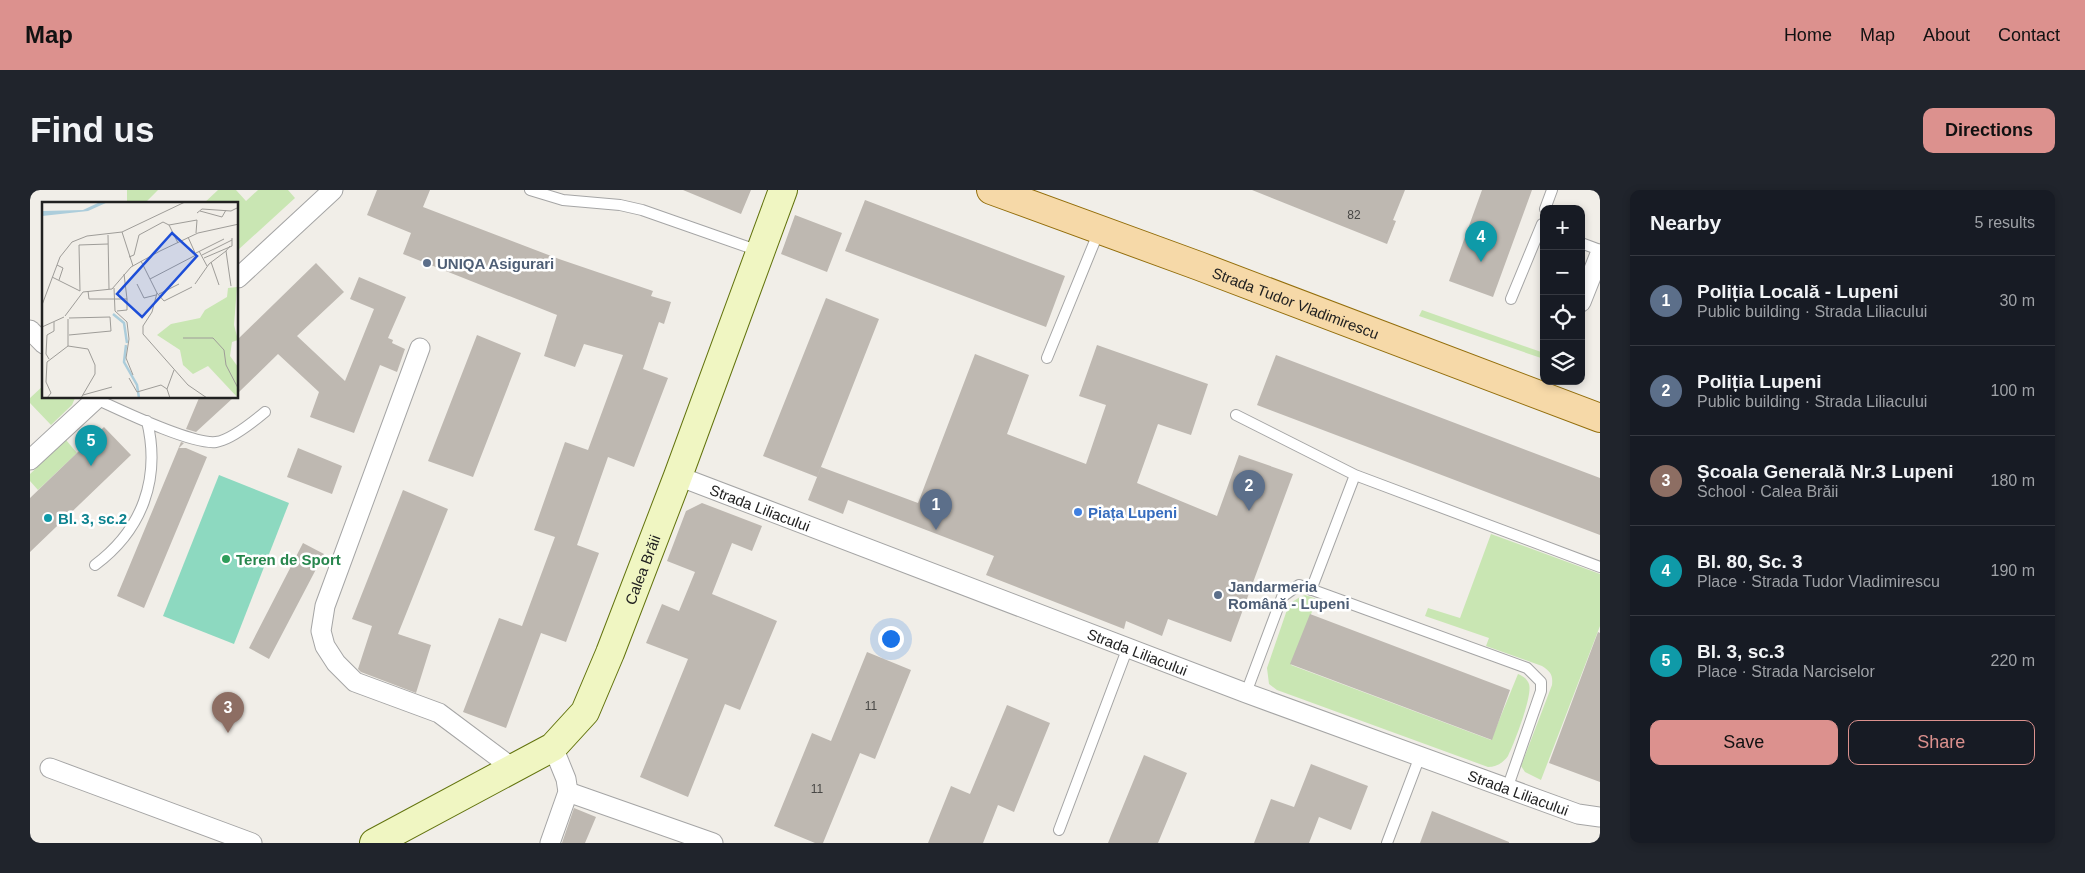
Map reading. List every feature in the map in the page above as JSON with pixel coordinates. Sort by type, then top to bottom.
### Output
[{"type":"main road","name":"Calea Brăii","points":[[374,843],[554,747],[585,712],[678,476],[783,190]]},
{"type":"main road","name":"Strada Tudor Vladimirescu","points":[[990,190],[1547,389],[1600,418]]},
{"type":"street","points":[[239,277],[333,190]]},
{"type":"street","points":[[1584,295],[1600,252]]},
{"type":"street","points":[[30,330],[42,342]]},
{"type":"street","points":[[420,348],[325,606],[321,631],[325,646],[336,663],[354,682],[439,713],[514,769]]},
{"type":"street","points":[[30,460],[95,399]]},
{"type":"street","name":"Strada Liliacului","points":[[678,476],[1246,693],[1578,814],[1600,817]]},
{"type":"street","points":[[550,843],[568,792],[566,779],[554,747]]},
{"type":"street","points":[[50,768],[252,843]]},
{"type":"street","points":[[568,792],[713,843]]},
{"type":"lane","points":[[530,190],[563,200],[620,205],[642,210],[760,252]]},
{"type":"lane","points":[[1546,205],[1552,190]]},
{"type":"lane","points":[[1047,358],[1099,230]]},
{"type":"lane","points":[[1511,300],[1540,232]]},
{"type":"lane","points":[[1585,245],[1600,252]]},
{"type":"lane","points":[[98,399],[147,421],[204,442],[218,442],[241,430],[265,412]]},
{"type":"lane","points":[[1236,415],[1355,475],[1600,567]]},
{"type":"lane","points":[[95,566],[120,543],[138,516],[147,496],[152,461],[152,441],[147,421]]},
{"type":"lane","points":[[1311,590],[1355,475]]},
{"type":"lane","points":[[1246,693],[1282,597],[1299,585],[1527,668],[1541,682],[1541,692],[1507,789]]},
{"type":"lane","points":[[1059,830],[1128,647]]},
{"type":"lane","points":[[1387,843],[1420,756]]},
{"type":"green space","points":[[127,190],[158,190],[146,202],[127,202]]},
{"type":"green space","points":[[218,190],[236,190],[246,201],[258,190],[288,190],[295,198],[239,249],[239,202],[205,202]]},
{"type":"green space","points":[[1422,310],[1540,352],[1540,358],[1419,316]]},
{"type":"green space","points":[[42,387],[42,399],[75,399],[72,405],[51,425],[30,403],[30,398]]},
{"type":"green space","points":[[66,440],[77,453],[38,490],[30,481],[30,474]]},
{"type":"green space","name":"Teren de Sport","points":[[219,475],[289,503],[234,644],[163,616]]},
{"type":"green space","points":[[1491,534],[1600,574],[1600,626],[1541,780],[1525,772],[1521,766],[1552,685],[1552,676],[1542,666],[1486,646],[1489,638],[1425,616],[1428,608],[1460,618]]},
{"type":"green space","points":[[1305,595],[1317,599],[1291,665],[1491,740],[1518,674],[1525,678],[1529,684],[1526,708],[1508,756],[1502,763],[1488,767],[1277,690],[1269,684],[1267,668],[1289,604]]},
{"type":"building","points":[[377,190],[430,190],[423,207],[559,259],[653,291],[651,296],[671,302],[664,324],[659,322],[643,369],[668,378],[634,467],[608,457],[577,545],[599,553],[566,642],[541,633],[506,728],[463,712],[499,618],[522,626],[555,537],[534,530],[565,442],[588,450],[623,355],[584,344],[575,367],[544,356],[557,315],[403,254],[411,233],[367,215]]},
{"type":"building","points":[[683,190],[751,190],[741,214]]},
{"type":"building","points":[[1252,190],[1405,190],[1393,220],[1396,221],[1387,244]]},
{"type":"building","points":[[1482,190],[1532,190],[1493,297],[1449,281]]},
{"type":"building","points":[[865,200],[1065,276],[1046,327],[845,251]]},
{"type":"building","points":[[795,215],[842,233],[827,272],[781,254]]},
{"type":"building","points":[[316,263],[344,292],[297,336],[345,381],[374,309],[350,299],[359,277],[406,297],[388,338],[393,340],[392,343],[405,349],[397,372],[380,365],[354,433],[310,417],[319,392],[278,354],[239,392],[239,338]]},
{"type":"building","points":[[826,298],[879,319],[817,477],[763,456]]},
{"type":"building","points":[[477,335],[521,353],[473,477],[428,461]]},
{"type":"building","points":[[1097,345],[1208,384],[1191,435],[1158,424],[1137,483],[1217,516],[1239,455],[1293,474],[1231,642],[1168,619],[1162,636],[1126,621],[1124,629],[986,575],[994,556],[848,500],[843,514],[808,500],[821,467],[918,503],[975,354],[1029,375],[1007,434],[1086,464],[1106,405],[1079,396]]},
{"type":"building","points":[[1276,355],[1600,478],[1600,535],[1257,405]]},
{"type":"building","points":[[199,399],[232,399],[196,432],[186,429]]},
{"type":"building","points":[[104,427],[131,455],[30,552],[30,498]]},
{"type":"building","points":[[181,442],[184,443],[179,448],[186,448],[207,457],[144,608],[117,596]]},
{"type":"building","points":[[298,448],[342,466],[332,494],[287,477]]},
{"type":"building","points":[[403,490],[448,509],[398,634],[431,645],[416,693],[361,672],[358,669],[372,626],[352,619]]},
{"type":"building","points":[[702,503],[762,526],[752,551],[732,543],[712,594],[777,621],[740,710],[725,704],[688,797],[640,777],[688,659],[646,643],[662,604],[679,611],[695,572],[667,561],[686,511]]},
{"type":"building","points":[[303,543],[324,554],[269,659],[249,648]]},
{"type":"building","points":[[1310,614],[1510,690],[1492,740],[1290,664]]},
{"type":"building","points":[[1598,632],[1600,633],[1600,782],[1549,763]]},
{"type":"building","points":[[867,652],[911,670],[875,759],[860,753],[823,843],[815,843],[774,826],[812,733],[831,741]]},
{"type":"building","points":[[1007,705],[1050,723],[1014,812],[998,805],[983,843],[928,843],[951,786],[970,794]]},
{"type":"building","points":[[1144,755],[1187,773],[1158,843],[1108,843]]},
{"type":"building","points":[[1311,764],[1368,786],[1351,830],[1319,817],[1309,843],[1254,843],[1271,799],[1294,807]]},
{"type":"building","points":[[574,808],[596,817],[585,843],[562,843]]},
{"type":"building","points":[[1432,811],[1509,842],[1509,843],[1420,843]]},
{"type":"place","name":"Bl. 80, Sc. 3","points":[[1481,262]]},
{"type":"place","name":"UNIQA Asigurari","points":[[427,263]]},
{"type":"place","name":"Bl. 3, sc.3","points":[[91,466]]},
{"type":"place","name":"Poliția Lupeni","points":[[1249,511]]},
{"type":"place","name":"Piața Lupeni","points":[[1078,512]]},
{"type":"place","name":"Bl. 3, sc.2","points":[[48,518]]},
{"type":"place","name":"Poliția Locală - Lupeni","points":[[936,530]]},
{"type":"place","name":"Teren de Sport","points":[[226,559]]},
{"type":"place","name":"Jandarmeria Română - Lupeni","points":[[1218,595]]},
{"type":"place","name":"Școala Generală Nr.3 Lupeni","points":[[228,733]]}]
